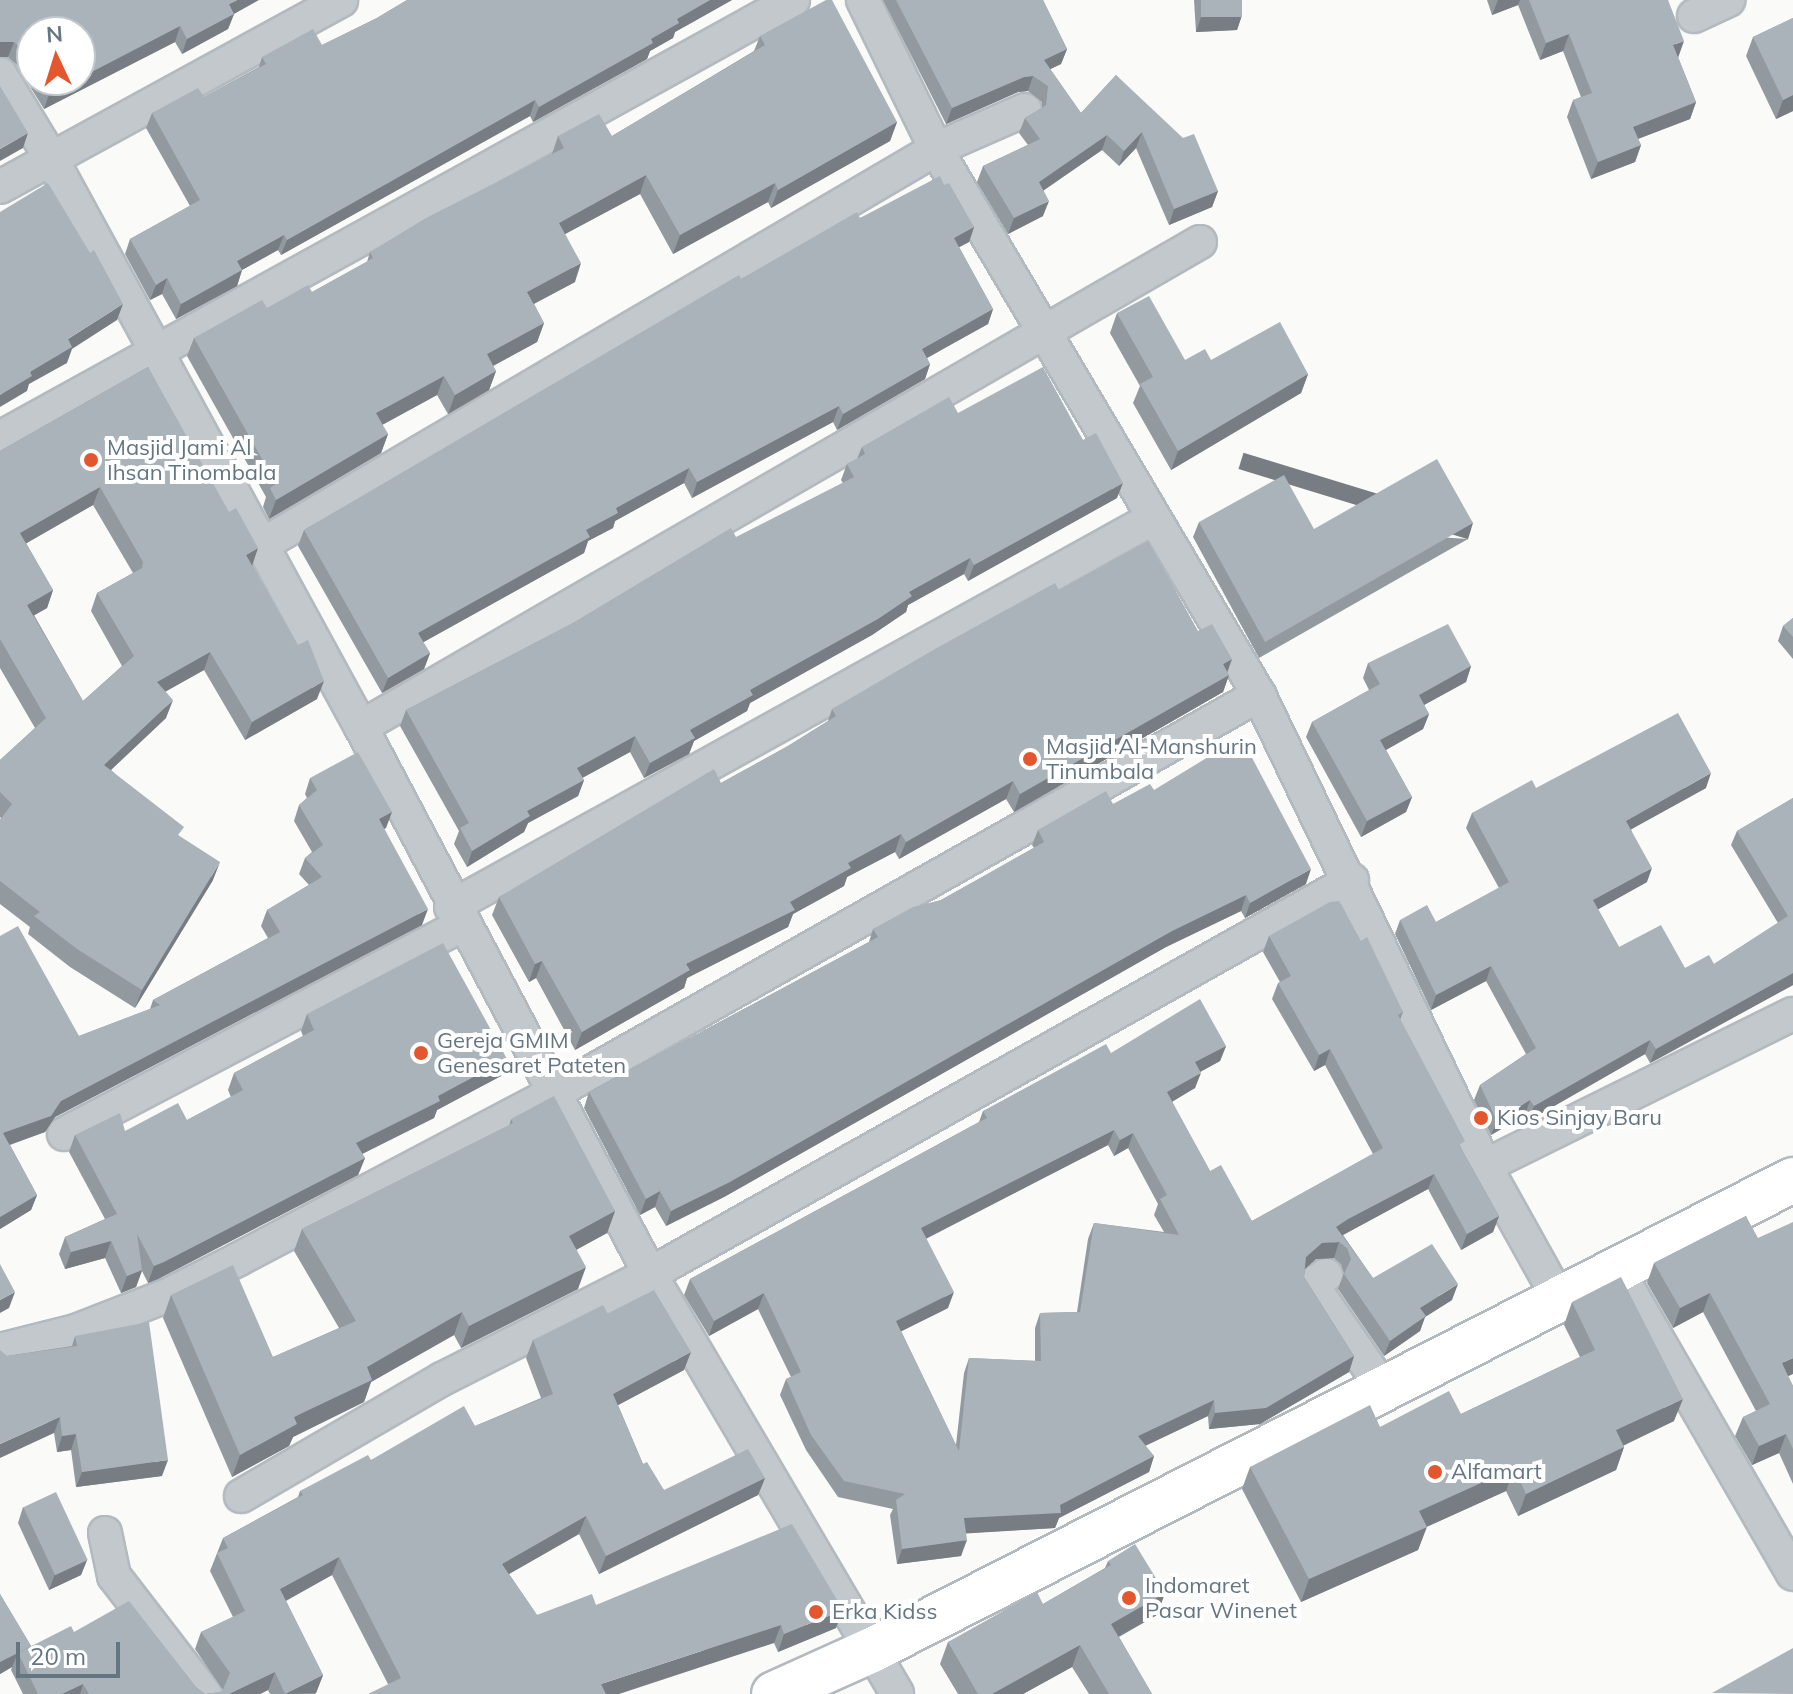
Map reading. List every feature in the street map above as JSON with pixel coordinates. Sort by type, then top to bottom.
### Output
[{"type":"street","points":[[0,187],[341,0]]},
{"type":"street","points":[[0,438],[155,356],[793,0]]},
{"type":"street","points":[[863,0],[936,149],[1047,331],[1259,695],[1352,880],[1485,1166],[1559,1299]]},
{"type":"street","points":[[1694,16],[1728,0]]},
{"type":"street","points":[[0,74],[52,160],[155,356],[361,727],[457,916],[650,1274],[897,1694]]},
{"type":"street","points":[[260,546],[936,149],[1025,110]]},
{"type":"street","points":[[361,727],[1200,242]]},
{"type":"street","points":[[64,1134],[457,916],[1154,518]]},
{"type":"street","points":[[0,1350],[76,1331],[166,1296],[554,1093],[1259,695]]},
{"type":"street","points":[[241,1496],[442,1379],[650,1274],[1352,880]]},
{"type":"street","points":[[1485,1166],[1793,1014]]},
{"type":"street","points":[[774,1694],[872,1650],[1793,1180]]},
{"type":"street","points":[[1617,1269],[1793,1574]]},
{"type":"street","points":[[1326,1275],[1317,1281],[1317,1292],[1383,1388]]},
{"type":"street","points":[[105,1533],[114,1576],[205,1694]]},
{"type":"building","points":[[0,0],[237,0],[229,4],[234,14],[187,39],[180,26],[96,70],[96,16],[16,16],[16,44],[0,42]]},
{"type":"building","points":[[407,0],[710,0],[677,19],[679,23],[651,39],[653,43],[539,107],[535,100],[287,240],[284,235],[237,261],[242,270],[181,304],[167,278],[156,285],[130,239],[200,200],[152,113],[198,88],[204,97],[266,64],[262,57],[313,29],[322,45]]},
{"type":"building","points":[[826,0],[832,0],[897,122],[778,190],[775,183],[680,235],[646,175],[559,223],[581,263],[527,292],[544,323],[487,354],[496,371],[455,395],[444,376],[376,413],[388,434],[276,500],[270,488],[276,484],[194,338],[262,300],[267,308],[308,285],[312,292],[373,258],[370,252],[426,218],[564,148],[558,136],[599,114],[612,136],[765,45],[760,36]]},
{"type":"building","points":[[896,0],[1043,0],[1067,49],[1044,60],[1081,113],[1116,75],[1183,138],[1194,134],[1218,191],[1174,209],[1142,132],[1124,151],[1107,135],[1039,182],[1049,201],[1014,218],[983,166],[1040,139],[1025,118],[1046,105],[1048,86],[1033,76],[1024,77],[952,108]]},
{"type":"building","points":[[1201,0],[1242,0],[1242,17],[1201,17]]},
{"type":"building","points":[[1529,0],[1668,0],[1684,41],[1673,45],[1696,102],[1633,127],[1641,145],[1598,162],[1573,100],[1592,93],[1569,34],[1546,43]]},
{"type":"building","points":[[1793,18],[1793,95],[1783,100],[1753,37]]},
{"type":"building","points":[[0,86],[28,133],[0,149]]},
{"type":"building","points":[[940,176],[944,185],[949,183],[974,227],[954,238],[993,309],[922,349],[930,364],[843,414],[839,406],[697,482],[689,468],[616,508],[618,513],[586,530],[590,537],[418,633],[430,653],[388,678],[304,530],[739,275],[741,279],[857,212],[860,218]]},
{"type":"building","points":[[48,183],[90,253],[94,250],[123,304],[68,339],[72,347],[30,372],[32,376],[0,395],[0,212]]},
{"type":"building","points":[[1149,296],[1185,360],[1205,349],[1211,360],[1280,322],[1308,374],[1178,451],[1140,384],[1153,377],[1117,313]]},
{"type":"building","points":[[148,367],[229,512],[236,508],[258,548],[246,555],[298,645],[308,640],[324,681],[252,722],[210,652],[157,682],[173,700],[104,765],[184,827],[178,835],[220,862],[142,990],[77,949],[34,916],[40,912],[0,881],[0,820],[12,804],[0,792],[0,760],[46,718],[0,639],[0,451]],"holes":[[[100,487],[143,562],[142,568],[97,593],[134,656],[83,701],[27,605],[53,590],[20,533]]]},
{"type":"building","points":[[1043,367],[1083,440],[1096,433],[1123,483],[974,565],[970,558],[909,592],[912,596],[878,619],[750,690],[753,695],[690,730],[695,738],[650,763],[635,736],[577,768],[584,780],[527,811],[530,816],[472,851],[460,828],[469,823],[406,710],[571,624],[731,528],[736,537],[854,477],[847,464],[865,454],[862,447],[949,397],[958,413]]},
{"type":"building","points":[[1437,459],[1473,523],[1265,642],[1199,522],[1284,475],[1314,529]]},
{"type":"building","points":[[1148,541],[1198,631],[1212,624],[1232,659],[1223,664],[1229,675],[1020,794],[1013,781],[906,842],[901,834],[848,863],[851,868],[790,902],[795,910],[686,964],[690,970],[582,1032],[542,961],[535,964],[499,897],[714,769],[721,783],[836,716],[832,709],[935,649],[1055,583],[1059,590]]},
{"type":"building","points":[[1793,618],[1793,637],[1783,626]]},
{"type":"building","points":[[1448,624],[1471,666],[1419,695],[1429,714],[1380,740],[1412,797],[1367,821],[1312,722],[1380,684],[1368,663]]},
{"type":"building","points":[[1678,713],[1711,773],[1626,821],[1652,868],[1593,900],[1619,947],[1661,925],[1685,968],[1709,955],[1714,964],[1788,916],[1737,831],[1793,798],[1793,973],[1656,1049],[1650,1040],[1534,1106],[1530,1100],[1497,1121],[1480,1085],[1536,1048],[1491,966],[1436,995],[1400,920],[1427,905],[1436,922],[1509,882],[1472,813],[1532,780],[1536,788]]},
{"type":"building","points":[[1241,737],[1311,869],[1250,903],[1246,895],[1172,931],[730,1182],[671,1211],[660,1191],[646,1199],[589,1092],[878,937],[873,929],[913,907],[941,900],[1044,842],[1038,830],[1106,791],[1113,804],[1150,784],[1154,790]]},
{"type":"building","points":[[358,752],[392,812],[379,819],[428,909],[61,1101],[51,1116],[3,1133],[37,1195],[0,1217],[0,936],[18,926],[79,1036],[160,1005],[153,1000],[280,932],[267,910],[322,877],[305,858],[323,845],[299,805],[317,790],[310,778]]},
{"type":"building","points":[[1339,901],[1361,941],[1367,937],[1403,1012],[1398,1015],[1465,1141],[1459,1145],[1499,1216],[1467,1234],[1434,1174],[1336,1227],[1373,1278],[1432,1244],[1458,1284],[1420,1308],[1426,1316],[1390,1341],[1344,1274],[1351,1259],[1347,1248],[1339,1242],[1322,1243],[1306,1257],[1304,1277],[1354,1356],[1266,1408],[1215,1413],[1214,1400],[1138,1436],[1154,1456],[1060,1505],[1061,1513],[964,1518],[967,1540],[902,1549],[896,1500],[905,1494],[844,1481],[811,1435],[786,1379],[801,1372],[764,1293],[714,1321],[690,1279],[987,1118],[983,1111],[1106,1044],[1111,1053],[1200,999],[1226,1046],[1195,1062],[1201,1073],[1167,1092],[1210,1171],[1221,1165],[1252,1221],[1383,1148],[1330,1049],[1319,1055],[1278,983],[1291,976],[1269,936],[1330,902]],"holes":[[[1114,1130],[1120,1140],[1133,1133],[1167,1195],[1160,1199],[1179,1235],[1094,1223],[1080,1312],[1040,1313],[1041,1361],[969,1358],[959,1451],[896,1321],[954,1292],[921,1228]]]},
{"type":"building","points":[[443,943],[507,1059],[438,1096],[440,1101],[356,1143],[365,1158],[164,1262],[154,1266],[137,1234],[142,1270],[127,1276],[111,1241],[71,1252],[65,1237],[117,1214],[75,1135],[120,1113],[125,1131],[178,1103],[187,1120],[243,1090],[234,1073],[314,1030],[307,1014]]},
{"type":"building","points":[[554,1096],[615,1211],[569,1236],[586,1267],[469,1326],[462,1312],[367,1367],[372,1380],[294,1417],[297,1424],[240,1455],[171,1295],[233,1265],[273,1357],[356,1321],[302,1229],[513,1123],[511,1119]]},
{"type":"building","points":[[1746,1216],[1758,1238],[1793,1222],[1793,1358],[1782,1363],[1793,1386],[1793,1449],[1786,1434],[1759,1446],[1743,1417],[1770,1404],[1710,1293],[1680,1308],[1654,1263]]},
{"type":"building","points":[[0,1264],[15,1292],[0,1300]]},
{"type":"building","points":[[1621,1277],[1683,1399],[1616,1430],[1624,1447],[1526,1494],[1514,1468],[1419,1511],[1427,1527],[1309,1579],[1250,1467],[1370,1405],[1380,1427],[1449,1391],[1461,1414],[1595,1350],[1572,1302]]},
{"type":"building","points":[[654,1290],[691,1352],[613,1394],[643,1464],[647,1462],[664,1490],[748,1449],[765,1478],[606,1556],[586,1516],[502,1564],[537,1615],[592,1594],[596,1605],[792,1524],[843,1610],[784,1634],[781,1625],[601,1684],[606,1694],[368,1694],[401,1678],[339,1557],[280,1589],[323,1675],[285,1694],[275,1672],[229,1694],[205,1694],[222,1692],[230,1673],[201,1632],[245,1611],[217,1553],[228,1548],[223,1538],[303,1495],[300,1491],[368,1455],[371,1460],[464,1406],[475,1426],[553,1394],[533,1340],[603,1305],[608,1314]]},
{"type":"building","points":[[149,1322],[168,1460],[82,1472],[76,1434],[62,1436],[60,1417],[0,1444],[0,1350],[7,1356],[77,1346],[75,1336]]},
{"type":"building","points":[[56,1492],[88,1560],[55,1575],[23,1507]]},
{"type":"building","points":[[1135,1544],[1165,1593],[1111,1624],[1152,1694],[1109,1694],[1080,1645],[992,1694],[978,1694],[948,1642],[1037,1592],[1043,1604],[1111,1565],[1108,1561]]},
{"type":"building","points":[[0,1594],[31,1646],[0,1662]]},
{"type":"building","points":[[129,1601],[205,1694],[89,1694],[83,1684],[62,1694],[38,1694],[18,1653],[71,1626],[74,1632]]},
{"type":"building","points":[[1793,1648],[1793,1694],[1712,1693]]},
{"type":"place","name":"Masjid Jami Al Ihsan Tinombala","points":[[91,460]]},
{"type":"place","name":"Masjid Al-Manshurin Tinumbala","points":[[1030,759]]},
{"type":"place","name":"Gereja GMIM Genesaret Pateten","points":[[421,1053]]},
{"type":"place","name":"Kios Sinjay Baru","points":[[1481,1118]]},
{"type":"place","name":"Alfamart","points":[[1435,1472]]},
{"type":"place","name":"Indomaret Pasar Winenet","points":[[1129,1598]]},
{"type":"place","name":"Erka Kidss","points":[[816,1612]]}]
